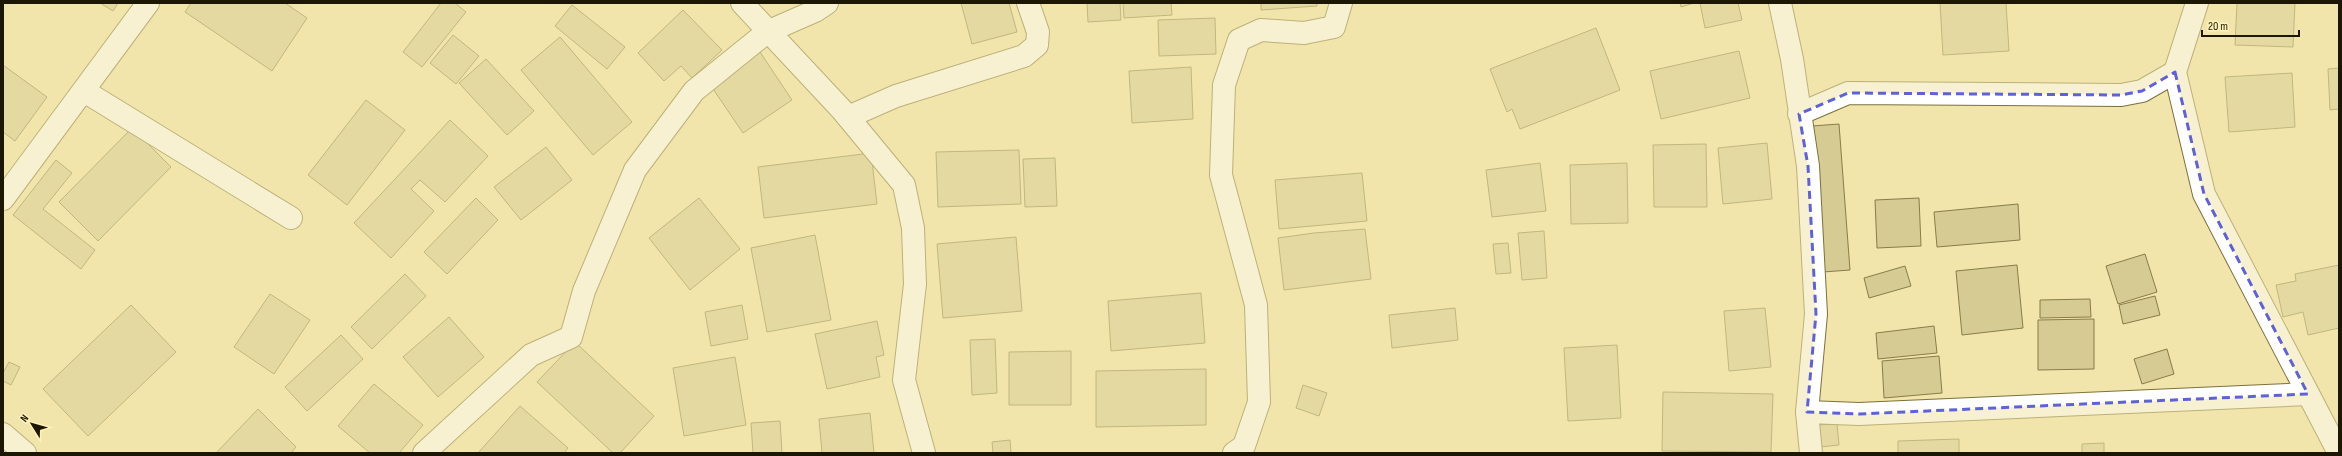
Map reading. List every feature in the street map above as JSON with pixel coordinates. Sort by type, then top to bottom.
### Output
[{"type":"street","points":[[3,199],[148,3]]},
{"type":"street","points":[[742,3],[767,32],[848,117],[904,185],[913,228],[916,284],[904,380],[924,453]]},
{"type":"street","points":[[424,453],[531,355],[571,337],[584,290],[635,170],[694,92],[767,32],[815,11],[827,3]]},
{"type":"street","points":[[848,117],[896,96],[1024,56],[1037,45],[1038,32],[1028,3]]},
{"type":"street","points":[[1234,453],[1244,446],[1259,402],[1259,395],[1256,305],[1221,175],[1224,85],[1239,40],[1261,30],[1304,33],[1334,27],[1341,3]]},
{"type":"street","points":[[1780,3],[1792,59],[1799,114],[1808,166],[1816,314],[1807,412],[1811,453]]},
{"type":"street","points":[[2197,3],[2175,72],[2204,194],[2339,453]]},
{"type":"street","points":[[1799,114],[1848,93],[2121,95],[2142,91],[2175,72]]},
{"type":"street","points":[[84,91],[291,218]]},
{"type":"street","points":[[1807,412],[1859,414],[2308,394]]},
{"type":"street","points":[[3,434],[25,453]]},
{"type":"highlighted area","points":[[2175,72],[2204,194],[2308,394],[1859,414],[1807,412],[1816,314],[1808,166],[1799,114],[1848,93],[2121,95],[2142,91]]},
{"type":"building","points":[[100,3],[118,3],[113,11]]},
{"type":"building","points":[[191,3],[285,3],[307,18],[272,71],[185,12]]},
{"type":"building","points":[[441,3],[455,3],[466,12],[422,67],[403,52]]},
{"type":"building","points":[[961,3],[1009,3],[1017,32],[972,44]]},
{"type":"building","points":[[1087,3],[1120,3],[1121,20],[1088,22]]},
{"type":"building","points":[[1123,3],[1171,3],[1172,15],[1124,18]]},
{"type":"building","points":[[1261,3],[1317,3],[1317,6],[1261,10]]},
{"type":"building","points":[[1680,3],[1694,3],[1681,7]]},
{"type":"building","points":[[1700,3],[1738,3],[1742,20],[1705,28]]},
{"type":"building","points":[[1940,3],[2006,3],[2009,51],[1943,55]]},
{"type":"building","points":[[2237,3],[2295,3],[2293,47],[2235,45]]},
{"type":"building","points":[[572,5],[625,47],[607,69],[555,26]]},
{"type":"building","points":[[683,10],[722,50],[692,78],[681,66],[664,81],[638,53]]},
{"type":"building","points":[[1215,18],[1216,54],[1159,56],[1158,20]]},
{"type":"building","points":[[1596,28],[1620,90],[1520,129],[1512,109],[1507,112],[1490,69]]},
{"type":"building","points":[[453,35],[479,56],[456,84],[430,63]]},
{"type":"building","points":[[560,37],[632,122],[593,155],[521,70]]},
{"type":"building","points":[[1739,51],[1750,98],[1661,119],[1650,71]]},
{"type":"building","points":[[760,52],[792,100],[743,133],[711,86]]},
{"type":"building","points":[[486,59],[534,111],[507,135],[459,83]]},
{"type":"building","points":[[3,65],[47,97],[15,141],[3,132]]},
{"type":"building","points":[[1191,67],[1193,119],[1132,123],[1129,71]]},
{"type":"building","points":[[2339,68],[2339,109],[2330,110],[2328,69]]},
{"type":"building","points":[[2292,73],[2295,127],[2229,132],[2225,77]]},
{"type":"building","points":[[366,100],[405,130],[347,205],[308,175]]},
{"type":"building","points":[[450,120],[488,156],[445,202],[420,180],[411,189],[434,211],[391,258],[354,223]]},
{"type":"building","points":[[1839,124],[1850,270],[1823,272],[1812,126]]},
{"type":"building","points":[[132,128],[171,167],[98,241],[59,202]]},
{"type":"building","points":[[1767,143],[1772,199],[1723,204],[1718,148]]},
{"type":"building","points":[[1706,144],[1707,207],[1654,207],[1653,145]]},
{"type":"building","points":[[546,147],[572,180],[521,220],[494,187]]},
{"type":"building","points":[[1019,150],[1021,204],[938,207],[936,152]]},
{"type":"building","points":[[871,153],[877,204],[764,218],[758,167]]},
{"type":"building","points":[[1055,158],[1057,206],[1025,207],[1023,159]]},
{"type":"building","points":[[56,160],[72,173],[43,209],[95,250],[81,269],[13,215]]},
{"type":"building","points":[[1540,163],[1546,211],[1492,217],[1486,170]]},
{"type":"building","points":[[1627,163],[1628,223],[1571,224],[1570,165]]},
{"type":"building","points":[[1362,173],[1367,221],[1279,229],[1275,180]]},
{"type":"building","points":[[476,198],[498,220],[447,274],[424,252]]},
{"type":"building","points":[[699,198],[740,249],[690,290],[649,238]]},
{"type":"building","points":[[1919,198],[1921,246],[1877,248],[1875,200]]},
{"type":"building","points":[[2018,204],[2020,240],[1937,247],[1934,212]]},
{"type":"building","points":[[1365,229],[1371,279],[1284,290],[1278,238],[1314,233]]},
{"type":"building","points":[[1544,231],[1547,278],[1522,280],[1518,233]]},
{"type":"building","points":[[815,235],[831,320],[767,332],[751,248]]},
{"type":"building","points":[[1016,237],[1022,311],[943,318],[937,244]]},
{"type":"building","points":[[1508,243],[1511,273],[1496,274],[1493,244]]},
{"type":"building","points":[[2145,254],[2157,292],[2118,304],[2106,266]]},
{"type":"building","points":[[2017,265],[2023,328],[1962,335],[1956,271]]},
{"type":"building","points":[[2339,265],[2339,328],[2308,335],[2303,312],[2283,317],[2276,285],[2296,281],[2295,274]]},
{"type":"building","points":[[1905,266],[1911,286],[1869,298],[1864,278]]},
{"type":"building","points":[[405,274],[426,296],[372,349],[351,327]]},
{"type":"building","points":[[1201,293],[1205,343],[1111,351],[1108,301]]},
{"type":"building","points":[[270,294],[310,320],[274,374],[234,347]]},
{"type":"building","points":[[2155,296],[2160,315],[2123,324],[2119,305]]},
{"type":"building","points":[[2090,299],[2091,317],[2040,318],[2040,300]]},
{"type":"building","points":[[131,305],[176,352],[88,436],[43,389]]},
{"type":"building","points":[[742,305],[748,339],[711,346],[705,312]]},
{"type":"building","points":[[1455,308],[1458,340],[1392,348],[1389,315]]},
{"type":"building","points":[[1765,308],[1771,367],[1729,371],[1724,311]]},
{"type":"building","points":[[449,317],[484,357],[438,397],[403,357]]},
{"type":"building","points":[[2094,319],[2094,369],[2038,370],[2038,320]]},
{"type":"building","points":[[877,321],[884,355],[876,357],[880,377],[827,389],[815,334]]},
{"type":"building","points":[[1934,326],[1937,353],[1878,359],[1876,333]]},
{"type":"building","points":[[341,335],[363,359],[307,411],[285,387]]},
{"type":"building","points":[[995,339],[997,393],[972,395],[970,340]]},
{"type":"building","points":[[575,342],[654,416],[620,453],[613,453],[537,382]]},
{"type":"building","points":[[1617,345],[1621,418],[1568,421],[1564,348]]},
{"type":"building","points":[[2167,349],[2174,374],[2142,384],[2134,359]]},
{"type":"building","points":[[1071,351],[1071,405],[1009,405],[1009,352]]},
{"type":"building","points":[[1939,356],[1942,393],[1884,398],[1882,361]]},
{"type":"building","points":[[735,357],[746,425],[684,436],[673,368]]},
{"type":"building","points":[[9,362],[20,367],[11,385],[3,381],[3,373]]},
{"type":"building","points":[[1206,369],[1206,425],[1096,427],[1096,371]]},
{"type":"building","points":[[374,384],[423,425],[399,453],[370,453],[338,426]]},
{"type":"building","points":[[1303,385],[1327,393],[1319,416],[1296,408]]},
{"type":"building","points":[[1663,392],[1773,394],[1771,452],[1662,451]]},
{"type":"building","points":[[520,406],[568,448],[564,453],[478,453]]},
{"type":"building","points":[[258,409],[296,447],[291,453],[216,453]]},
{"type":"building","points":[[870,413],[874,453],[822,453],[819,419]]},
{"type":"building","points":[[780,421],[782,453],[753,453],[751,423]]},
{"type":"building","points":[[1837,424],[1839,445],[1820,447],[1818,425]]},
{"type":"building","points":[[1959,439],[1959,453],[1898,453],[1898,441]]},
{"type":"building","points":[[1010,440],[1011,453],[993,453],[992,442]]},
{"type":"building","points":[[2104,443],[2104,453],[2082,453],[2082,444]]}]
